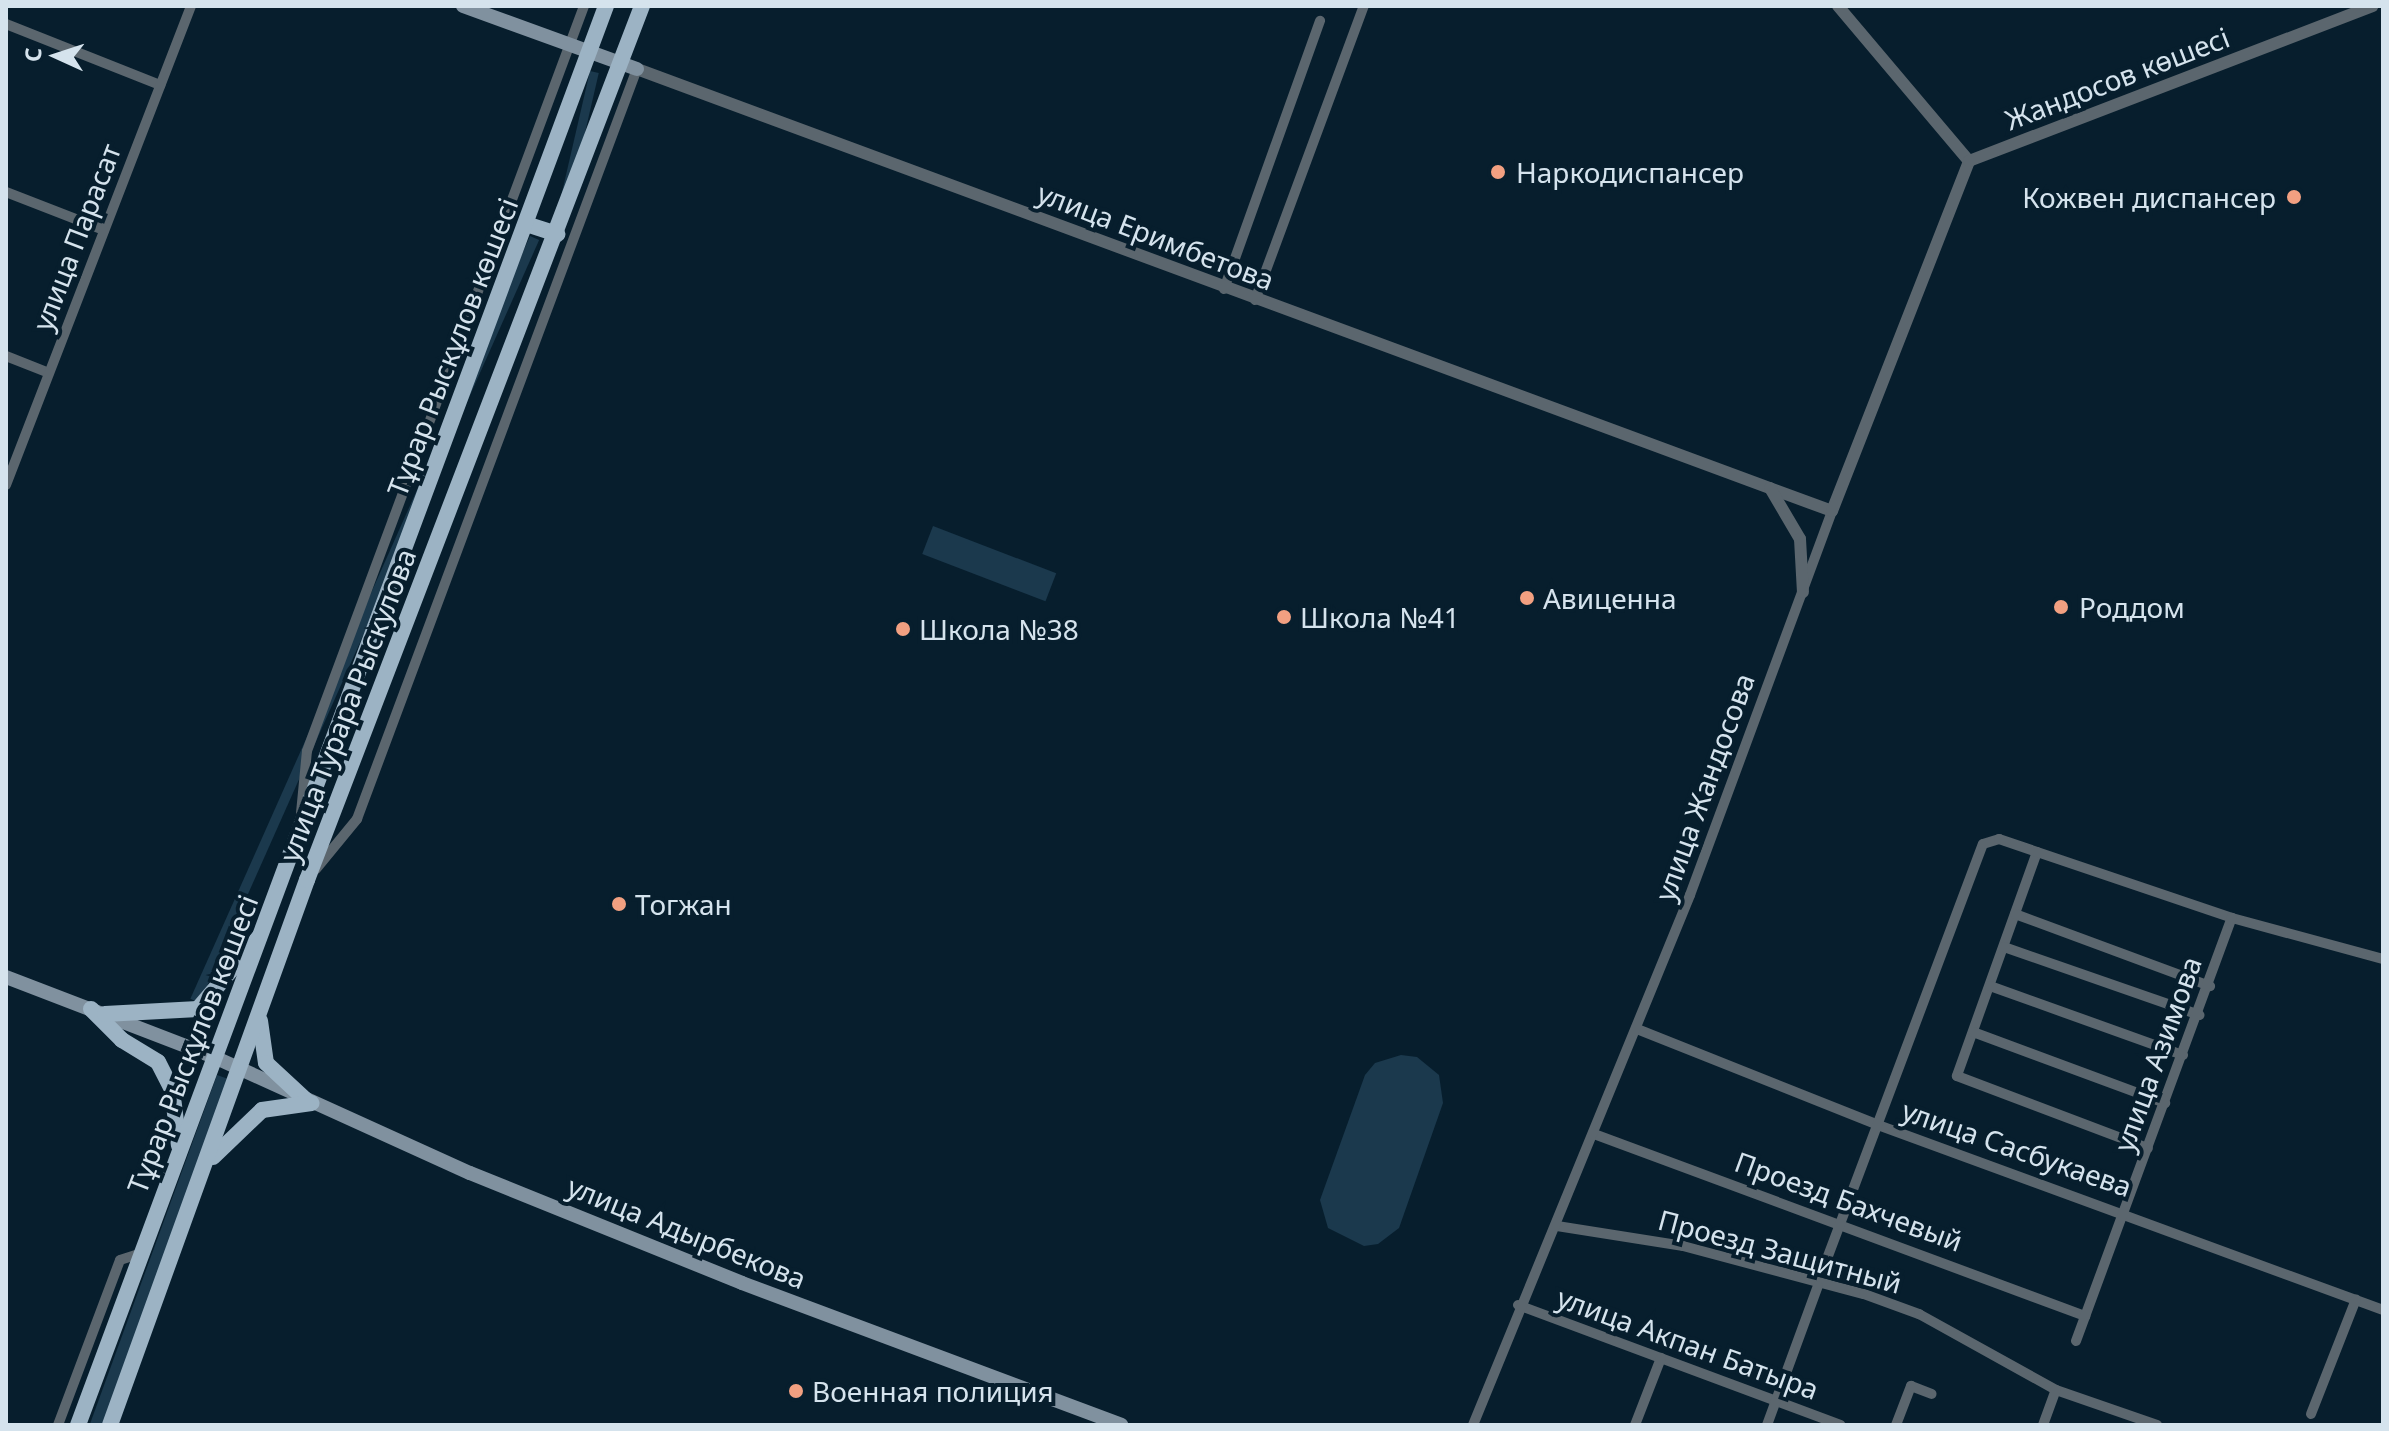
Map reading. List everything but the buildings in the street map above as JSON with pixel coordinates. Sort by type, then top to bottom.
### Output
[{"type":"main road","name":"улица Еримбетова","points":[[463,6],[629,66]]},
{"type":"main road","name":"Тұрар Рыскұлов көшесі","points":[[78,1425],[606,6]]},
{"type":"main road","name":"улица Турара Рыскулова","points":[[110,1425],[307,880],[589,150],[629,66],[642,6]]},
{"type":"main road","points":[[526,224],[557,234]]},
{"type":"main road","points":[[98,1012],[198,1009],[244,948],[260,936]]},
{"type":"main road","name":"улица Адырбекова","points":[[6,977],[214,1057],[309,1102],[742,1283],[1121,1425]]},
{"type":"main road","points":[[98,1012],[122,1040],[158,1062],[172,1089],[179,1150]]},
{"type":"main road","points":[[259,1016],[266,1063],[309,1102]]},
{"type":"main road","points":[[204,1168],[238,1128],[262,1110],[309,1102]]},
{"type":"street","name":"улица Парасат","points":[[6,485],[8,472],[191,6]]},
{"type":"street","points":[[299,835],[307,751],[584,6]]},
{"type":"street","points":[[1255,300],[1364,6]]},
{"type":"street","points":[[1838,6],[1969,161]]},
{"type":"street","name":"Жандосов көшесі","points":[[1969,161],[2372,6]]},
{"type":"street","points":[[1224,289],[1320,21]]},
{"type":"street","points":[[6,24],[160,85]]},
{"type":"street","points":[[307,880],[357,819],[586,195],[629,66]]},
{"type":"street","name":"улица Еримбетова","points":[[629,66],[1224,289],[1832,511]]},
{"type":"street","points":[[586,195],[589,150]]},
{"type":"street","name":"улица Жандосова","points":[[1473,1425],[1518,1305],[1557,1226],[1637,1029],[1832,511],[1969,161]]},
{"type":"street","points":[[6,192],[104,230]]},
{"type":"street","points":[[6,356],[49,373]]},
{"type":"street","points":[[1770,488],[1800,539],[1803,592]]},
{"type":"street","points":[[1828,1256],[1978,850],[1999,839],[2232,918],[2383,959]]},
{"type":"street","points":[[2037,852],[1957,1076],[2148,1148]]},
{"type":"street","points":[[2015,914],[2210,986]]},
{"type":"street","name":"улица Азимова","points":[[2076,1341],[2210,986],[2232,918]]},
{"type":"street","points":[[2004,947],[2199,1015]]},
{"type":"street","points":[[1990,986],[2183,1055]]},
{"type":"street","name":"улица Сасбукаева","points":[[1637,1029],[1878,1125],[2125,1211],[2383,1310]]},
{"type":"street","points":[[1973,1032],[2165,1103]]},
{"type":"street","name":"Проезд Бахчевый","points":[[1594,1134],[2085,1316]]},
{"type":"street","name":"Проезд Защитный","points":[[1557,1226],[1683,1246],[1818,1286],[1841,1287],[1919,1314],[2056,1390],[2157,1425]]},
{"type":"street","points":[[58,1425],[120,1260],[142,1253]]},
{"type":"street","points":[[1767,1425],[1818,1286]]},
{"type":"street","points":[[2311,1414],[2356,1299]]},
{"type":"street","name":"улица Акпан Батыра","points":[[1518,1305],[1840,1425]]},
{"type":"street","points":[[1635,1425],[1661,1358]]},
{"type":"street","points":[[1896,1425],[1911,1386],[1932,1394]]},
{"type":"street","points":[[2043,1425],[2056,1390]]},
{"type":"shaded area","points":[[590,71],[599,73],[566,215],[557,213]]},
{"type":"shaded area","points":[[530,236],[539,240],[200,1003],[190,999]]},
{"type":"shaded area","points":[[933,526],[1056,573],[1045,601],[922,554]]},
{"type":"shaded area","points":[[1401,1055],[1417,1057],[1439,1075],[1443,1103],[1399,1228],[1378,1244],[1364,1246],[1328,1228],[1320,1200],[1365,1075],[1375,1063]]},
{"type":"shaded area","points":[[217,1075],[228,1079],[102,1425],[90,1425]]},
{"type":"place","name":"Наркодиспансер","points":[[1498,172]]},
{"type":"place","name":"Кожвен диспансер","points":[[2294,197]]},
{"type":"place","name":"Авиценна","points":[[1527,598]]},
{"type":"place","name":"Роддом","points":[[2061,607]]},
{"type":"place","name":"Школа №41","points":[[1284,617]]},
{"type":"place","name":"Школа №38","points":[[903,629]]},
{"type":"place","name":"Тогжан","points":[[619,904]]},
{"type":"place","name":"Военная полиция","points":[[796,1391]]}]
